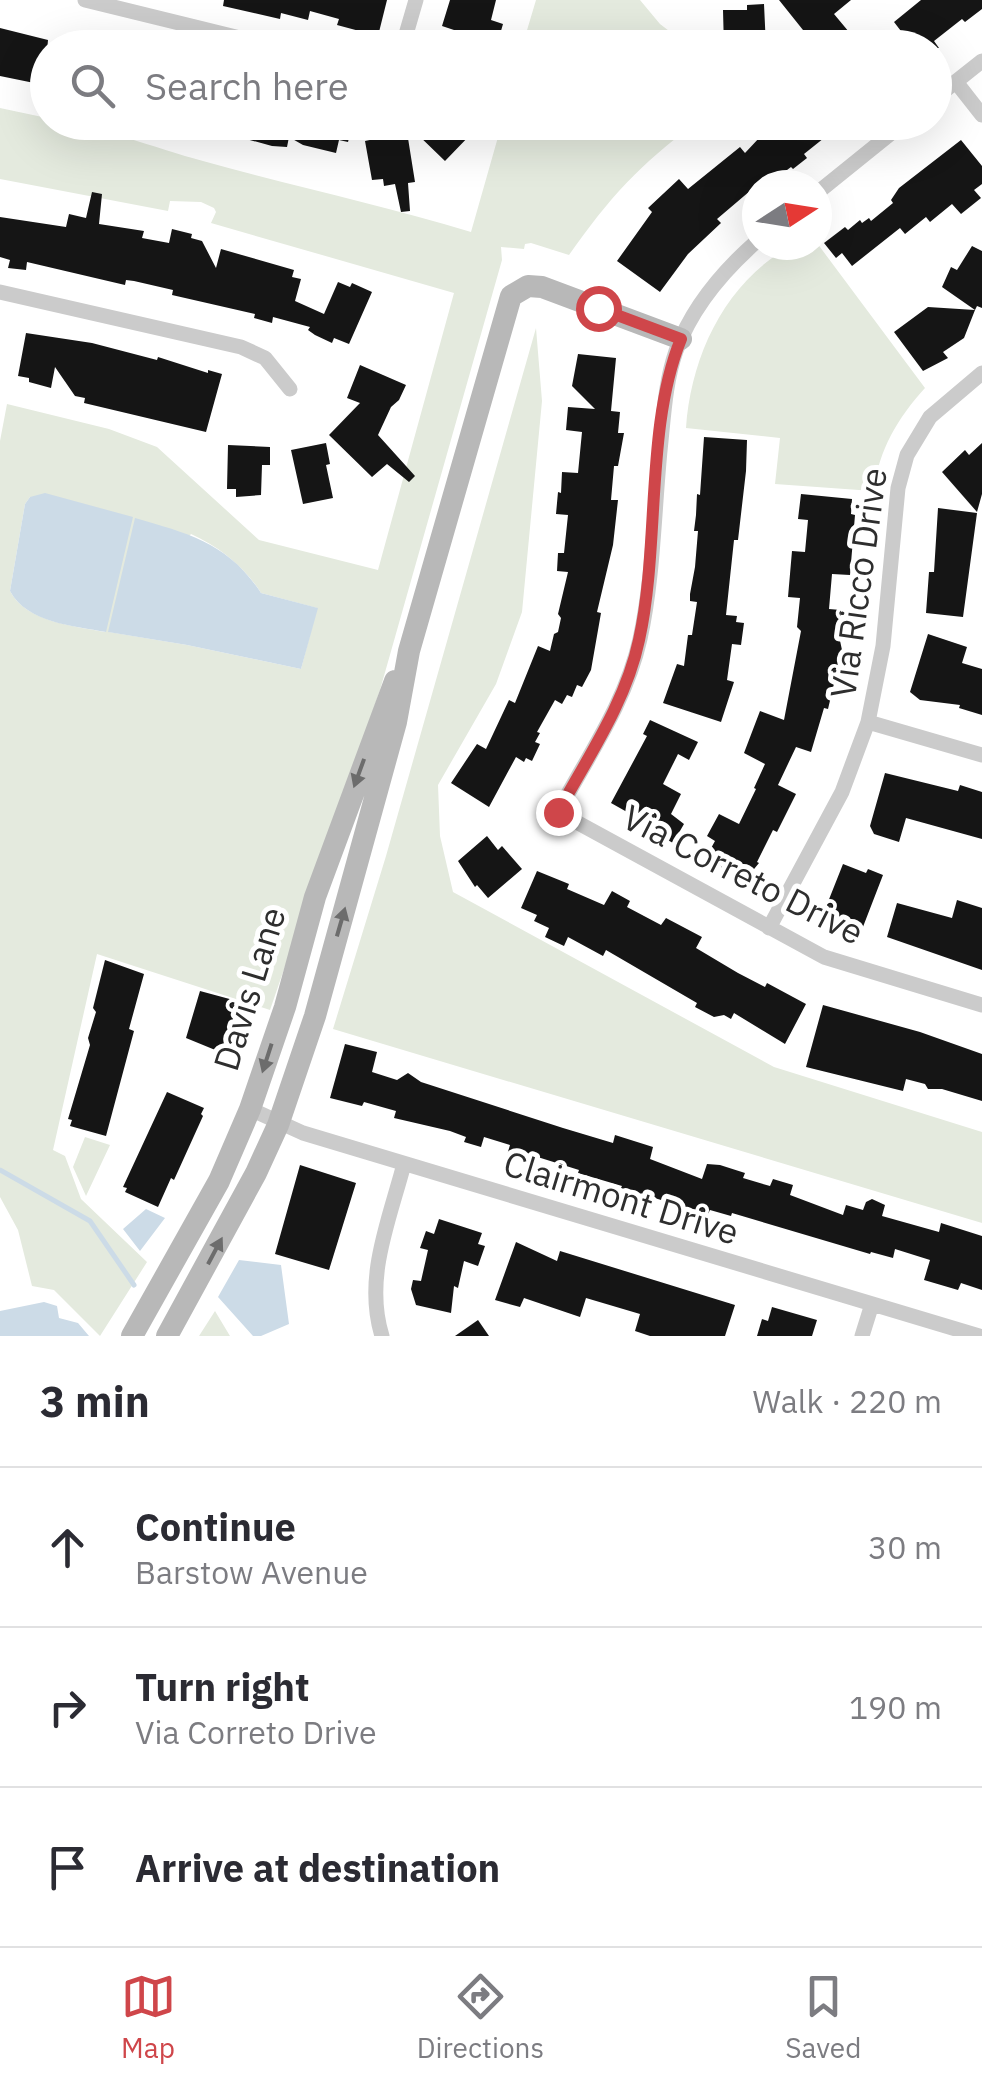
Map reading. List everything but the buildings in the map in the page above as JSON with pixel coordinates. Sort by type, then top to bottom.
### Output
[{"type":"street","points":[[85,0],[208,30]]},
{"type":"street","points":[[407,30],[416,0]]},
{"type":"street","points":[[952,85],[982,61]]},
{"type":"street","points":[[956,82],[982,115]]},
{"type":"street","points":[[832,181],[883,140]]},
{"type":"street","name":"Via Correto Drive","points":[[742,254],[710,290],[681,339],[665,401],[644,618],[635,659],[620,698],[558,812],[840,964],[982,1005]]},
{"type":"street","name":"Davis Lane","points":[[167,1336],[278,1125],[314,1016],[396,722],[409,651],[505,307],[521,288],[542,287],[681,339]]},
{"type":"street","points":[[0,292],[240,346],[264,358],[290,389]]},
{"type":"street","name":"Via Ricco Drive","points":[[769,928],[842,792],[868,722],[881,658],[898,488],[904,465],[930,417],[982,373]]},
{"type":"street","name":"Davis Lane","points":[[132,1336],[219,1182],[250,1109],[315,897],[382,709],[409,651]]},
{"type":"street","points":[[868,722],[982,755]]},
{"type":"street","name":"Clairmont Drive","points":[[250,1109],[278,1125],[979,1336]]},
{"type":"street","points":[[382,1336],[375,1279],[404,1164]]},
{"type":"street","points":[[862,1336],[872,1304]]},
{"type":"shaded area","points":[[536,0],[640,0],[668,30],[527,30]]},
{"type":"shaded area","points":[[0,108],[30,114],[30,140],[132,140],[471,232],[497,140],[674,140],[626,183],[569,255],[531,243],[525,244],[524,249],[501,247],[502,260],[380,690],[270,1010],[97,954],[53,1150],[65,1156],[81,1199],[147,1262],[100,1336],[54,1290],[32,1286],[18,1230],[0,1197],[0,441],[7,404],[109,429],[157,447],[259,540],[378,570],[454,293],[211,223],[216,212],[201,202],[170,201],[168,211],[0,179]],"holes":[[[30,497],[106,631],[39,616],[27,610],[10,591],[25,504]],[[191,534],[247,574],[261,593],[317,608],[301,669],[109,632]]]},
{"type":"shaded area","points":[[830,260],[925,388],[891,435],[873,491],[775,484],[780,438],[686,428],[695,375],[715,325],[746,281],[766,262]]},
{"type":"shaded area","points":[[536,328],[542,401],[522,612],[496,684],[438,785],[440,836],[453,892],[774,1067],[982,1132],[982,1223],[333,1029]]},
{"type":"shaded area","points":[[85,1137],[110,1145],[86,1196],[73,1167]]},
{"type":"shaded area","points":[[215,1311],[230,1336],[199,1336]]},
{"type":"water","points":[[45,493],[133,517],[106,632],[39,616],[18,602],[10,591],[25,504],[30,497]]},
{"type":"water","points":[[135,518],[206,543],[235,562],[261,593],[318,608],[301,669],[108,632]]},
{"type":"water","points":[[146,1209],[165,1218],[140,1251],[123,1229]]},
{"type":"water","points":[[239,1260],[281,1265],[289,1324],[253,1336],[218,1297]]},
{"type":"water","points":[[44,1302],[57,1306],[59,1318],[78,1323],[89,1336],[0,1336],[0,1311]]},
{"type":"waterway","points":[[0,1170],[90,1221],[134,1285]]},
{"type":"route","points":[[558,812],[620,698],[635,659],[644,618],[665,401],[681,339],[598,308]]}]
